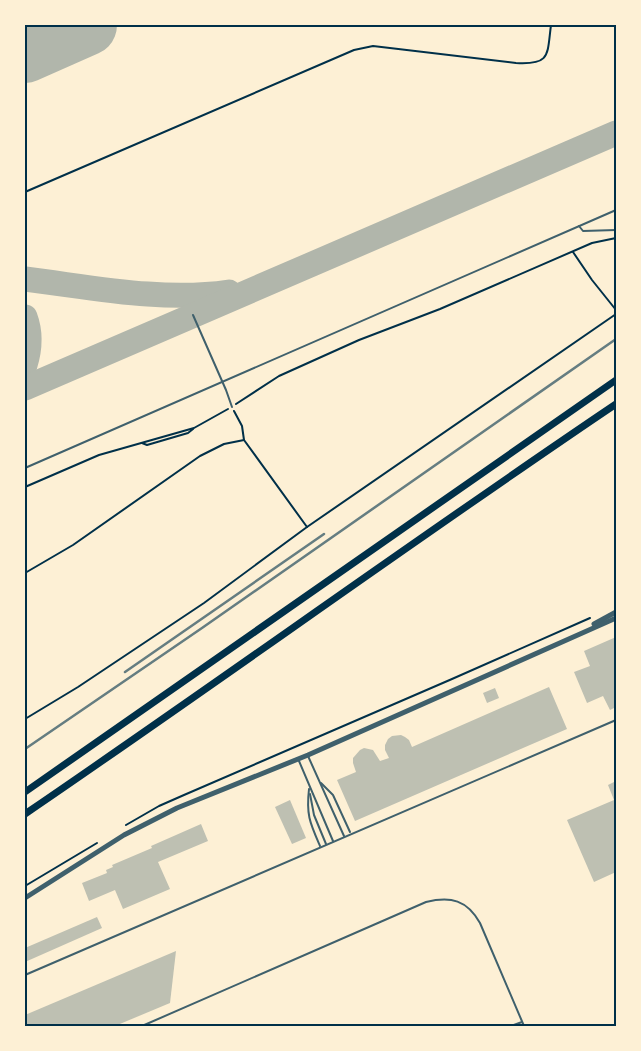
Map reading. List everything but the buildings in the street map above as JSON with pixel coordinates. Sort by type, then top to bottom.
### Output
[{"type":"highway","points":[[25,792],[616,380]]},
{"type":"highway","points":[[25,814],[616,404]]},
{"type":"street","points":[[558,642],[616,612]]},
{"type":"street","points":[[25,898],[102,848],[177,808],[298,759],[558,642],[616,618]]},
{"type":"lane","points":[[25,468],[616,210]]},
{"type":"lane","points":[[579,226],[583,231],[590,232],[616,230]]},
{"type":"lane","points":[[192,315],[223,382],[232,407]]},
{"type":"lane","points":[[25,975],[320,846],[616,720]]},
{"type":"lane","points":[[308,754],[344,836]]},
{"type":"lane","points":[[298,759],[333,841]]},
{"type":"lane","points":[[320,782],[333,795],[351,833]]},
{"type":"lane","points":[[310,786],[311,805],[326,844]]},
{"type":"lane","points":[[310,786],[307,805],[308,816],[320,846]]},
{"type":"lane","points":[[142,1026],[426,902],[441,899],[452,900],[473,911],[524,1026]]},
{"type":"lane","points":[[512,1026],[522,1022]]},
{"type":"path","points":[[25,192],[354,50],[373,46],[516,63],[537,63],[544,59],[548,52],[551,25]]},
{"type":"path","points":[[142,443],[147,445],[188,433],[279,376],[359,340],[440,310],[592,243],[616,238]]},
{"type":"path","points":[[25,719],[78,687],[204,603],[307,527],[616,312],[573,252]]},
{"type":"path","points":[[232,407],[242,426],[244,440],[307,527]]},
{"type":"path","points":[[25,487],[99,455],[194,428]]},
{"type":"path","points":[[25,574],[73,545],[200,456],[224,444],[244,440]]},
{"type":"path","points":[[124,826],[159,806],[598,614]]},
{"type":"path","points":[[25,886],[101,840]]},
{"type":"taxiway","points":[[25,52],[90,25]]},
{"type":"taxiway","points":[[25,388],[616,133]]},
{"type":"taxiway","points":[[25,279],[152,294],[204,295],[229,292]]},
{"type":"taxiway","points":[[25,317],[29,341],[25,365]]},
{"type":"runway","points":[[25,52],[86,25]]},
{"type":"railway","points":[[25,749],[616,339]]},
{"type":"railway","points":[[125,672],[324,534]]}]
